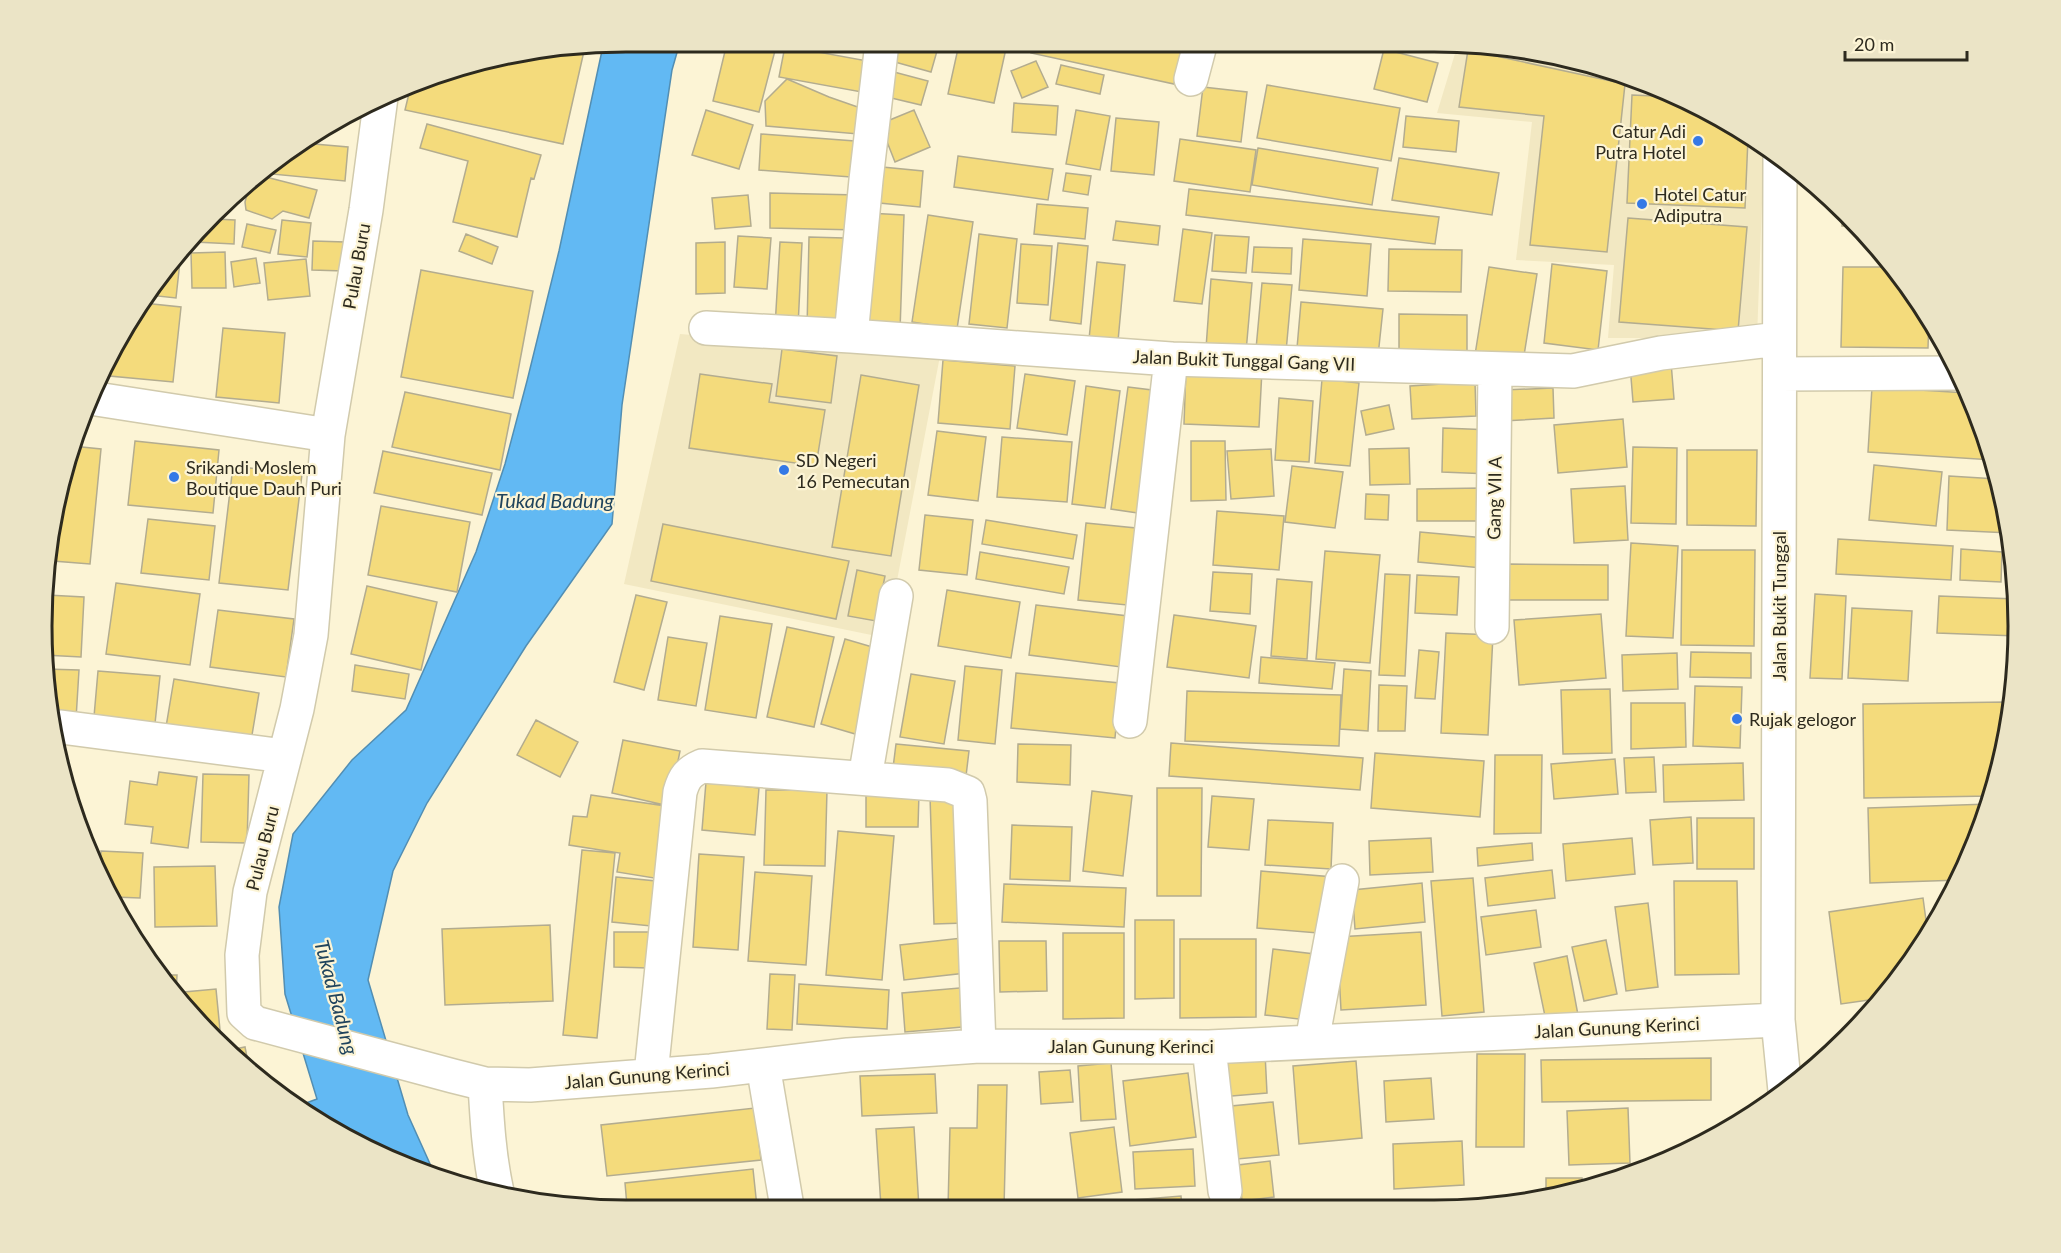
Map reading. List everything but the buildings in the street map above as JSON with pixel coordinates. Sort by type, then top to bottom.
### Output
[{"type":"street","points":[[851,336],[881,52]]},
{"type":"street","points":[[1191,79],[1198,52]]},
{"type":"street","name":"Pulau Buru","points":[[379,109],[366,210],[328,435],[310,635],[297,709],[250,892],[242,955],[244,1012],[255,1023],[485,1084]]},
{"type":"street","name":"Jalan Bukit Tunggal","points":[[1780,168],[1779,1020],[1784,1082]]},
{"type":"street","name":"Jalan Bukit Tunggal Gang VII","points":[[706,328],[1171,359],[1573,371],[1661,353],[1779,339]]},
{"type":"street","points":[[1130,721],[1171,359]]},
{"type":"street","name":"Gang VII A","points":[[1492,627],[1495,369]]},
{"type":"street","points":[[1780,374],[1949,373]]},
{"type":"street","points":[[100,399],[328,435]]},
{"type":"street","points":[[866,778],[896,596]]},
{"type":"street","points":[[62,727],[284,756]]},
{"type":"street","points":[[651,1074],[680,792],[684,779],[689,773],[702,766],[948,785],[968,793],[979,1046]]},
{"type":"street","points":[[1312,1041],[1342,881]]},
{"type":"street","name":"Jalan Gunung Kerinci","points":[[485,1084],[530,1084],[711,1071],[848,1055],[979,1046],[1209,1047],[1779,1020]]},
{"type":"street","points":[[1209,1047],[1225,1191]]},
{"type":"street","points":[[763,1065],[786,1200]]},
{"type":"street","points":[[485,1084],[488,1135],[495,1185]]},
{"type":"shaded area","name":"Hotel Catur Adiputra","points":[[1455,53],[1509,57],[1583,72],[1654,96],[1722,129],[1753,149],[1764,157],[1757,338],[1608,338],[1614,265],[1516,260],[1532,122],[1437,113]]},
{"type":"shaded area","name":"SD Negeri 16 Pemecutan","points":[[680,334],[940,356],[886,638],[624,584]]},
{"type":"water","name":"Tukad Badung","points":[[677,52],[672,70],[622,405],[612,524],[526,646],[427,803],[393,871],[368,980],[408,1115],[431,1166],[407,1157],[339,1124],[306,1103],[317,1099],[285,994],[279,907],[293,834],[352,760],[406,710],[476,552],[505,464],[559,251],[601,53]]},
{"type":"place","name":"Catur Adi Putra Hotel","points":[[1698,141]]},
{"type":"place","name":"Hotel Catur Adiputra","points":[[1642,204]]},
{"type":"place","name":"SD Negeri 16 Pemecutan","points":[[784,470]]},
{"type":"place","name":"Srikandi Moslem Boutique Dauh Puri","points":[[174,477]]},
{"type":"place","name":"Rujak gelogor","points":[[1737,719]]}]
